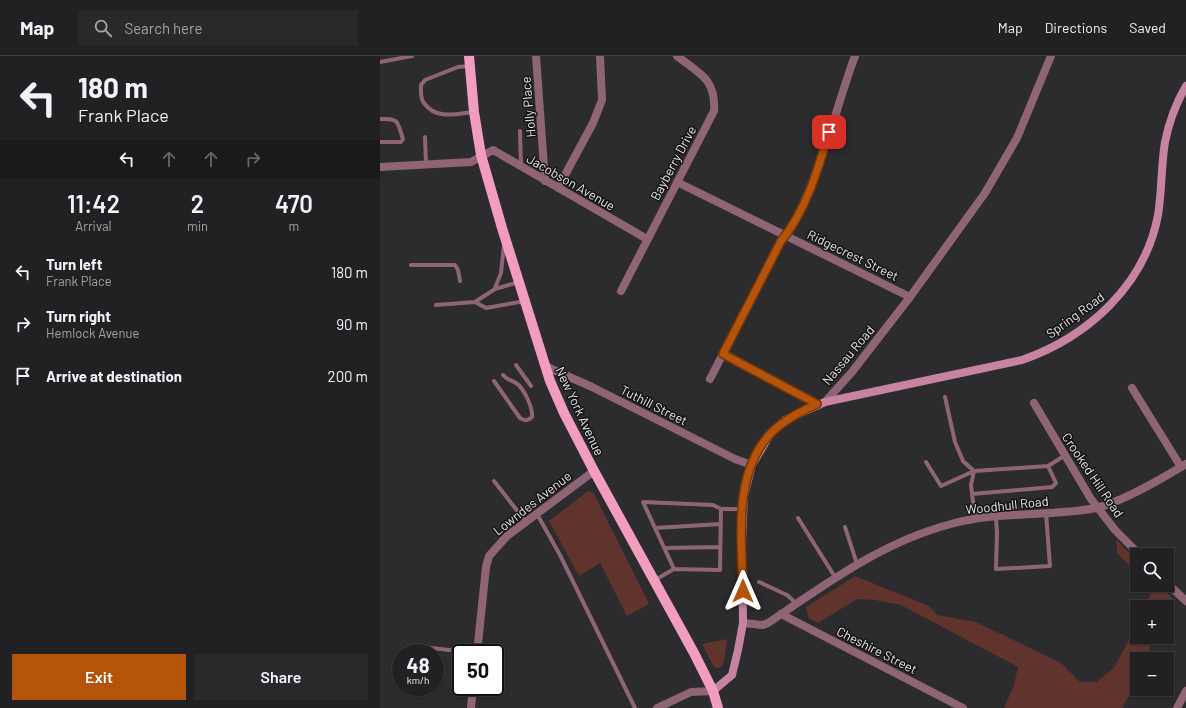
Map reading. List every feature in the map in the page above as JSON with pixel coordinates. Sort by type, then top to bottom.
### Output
[{"type":"main road","name":"New York Avenue","points":[[469,61],[474,112],[481,155],[545,366],[558,400],[594,471],[655,581],[713,691],[718,708]]},
{"type":"main road","name":"Spring Road","points":[[821,403],[1022,360],[1040,354],[1059,344],[1089,323],[1112,304],[1127,287],[1139,269],[1152,237],[1158,214],[1165,142],[1174,111],[1186,86]]},
{"type":"main road","name":"Nassau Road","points":[[713,691],[732,675],[743,623],[742,509],[747,480],[752,465],[770,433],[785,420],[821,403]]},
{"type":"street","name":"Holly Place","points":[[536,56],[545,180]]},
{"type":"street","points":[[558,188],[592,123],[602,100],[600,56]]},
{"type":"street","name":"Bayberry Drive","points":[[621,291],[714,111],[713,90],[704,76],[677,56]]},
{"type":"street","points":[[710,379],[781,241],[790,229],[807,193],[820,161],[855,56]]},
{"type":"street","name":"Nassau Road","points":[[821,403],[852,372],[910,297],[977,204],[1007,157],[1017,138],[1051,56]]},
{"type":"street","name":"Jacobson Avenue","points":[[481,155],[493,150],[648,239]]},
{"type":"street","points":[[380,167],[470,162],[481,155]]},
{"type":"street","name":"Ridgecrest Street","points":[[677,182],[910,297]]},
{"type":"street","points":[[723,354],[821,403]]},
{"type":"street","name":"Tuthill Street","points":[[545,366],[592,387],[737,460],[752,465]]},
{"type":"street","points":[[1132,388],[1184,465]]},
{"type":"street","name":"Crooked Hill Road","points":[[1034,404],[1064,456],[1098,507],[1115,530],[1133,548]]},
{"type":"street","name":"Woodhull Road","points":[[743,623],[763,625],[835,577],[914,536],[951,524],[975,519],[1098,507],[1157,481],[1184,465]]},
{"type":"street","name":"Lowndes Avenue","points":[[478,644],[486,568],[489,556],[507,536],[594,471]]},
{"type":"street","points":[[1174,590],[1186,601]]},
{"type":"street","name":"Cheshire Street","points":[[781,614],[963,708]]},
{"type":"street","points":[[657,708],[691,692],[713,691]]},
{"type":"street","points":[[1177,708],[1186,691]]},
{"type":"street","points":[[471,708],[472,696]]},
{"type":"lane","points":[[380,61],[412,56]]},
{"type":"lane","points":[[469,61],[425,80],[421,85],[424,104],[442,116],[474,112]]},
{"type":"lane","points":[[380,120],[393,119],[397,121],[403,139],[401,142],[380,142]]},
{"type":"lane","points":[[520,131],[521,167]]},
{"type":"lane","points":[[425,138],[426,164]]},
{"type":"lane","points":[[495,289],[498,286],[502,272],[502,254],[506,240]]},
{"type":"lane","points":[[411,265],[455,265],[458,270],[460,281]]},
{"type":"lane","points":[[436,305],[475,302],[495,289],[519,282]]},
{"type":"lane","points":[[475,302],[486,308],[525,301]]},
{"type":"lane","points":[[516,365],[531,386]]},
{"type":"lane","points":[[494,381],[520,418],[529,420],[532,417],[533,411],[521,388],[516,383],[506,379],[503,375]]},
{"type":"lane","points":[[945,397],[955,442],[963,461],[974,471]]},
{"type":"lane","points":[[926,462],[941,486],[974,471],[1048,466],[1064,456]]},
{"type":"lane","points":[[972,494],[1052,487],[1056,483],[1048,466]]},
{"type":"lane","points":[[974,471],[971,485],[975,519]]},
{"type":"lane","points":[[494,481],[526,522]]},
{"type":"lane","points":[[674,569],[643,502],[713,505],[721,509],[742,509]]},
{"type":"lane","points":[[655,581],[674,569],[720,570],[721,509]]},
{"type":"lane","points":[[996,518],[998,532],[996,570],[1050,566],[1046,513]]},
{"type":"lane","points":[[537,514],[560,555],[635,708]]},
{"type":"lane","points":[[798,518],[835,577]]},
{"type":"lane","points":[[655,528],[721,524]]},
{"type":"lane","points":[[845,528],[858,564]]},
{"type":"lane","points":[[664,548],[720,547]]},
{"type":"lane","points":[[759,582],[787,595],[794,605]]},
{"type":"shaded area","points":[[588,491],[593,492],[649,604],[627,616],[600,563],[579,576],[549,521]]},
{"type":"shaded area","points":[[1116,539],[1130,554],[1130,567],[1117,553]]},
{"type":"shaded area","points":[[855,576],[929,606],[937,615],[976,622],[1061,663],[1080,682],[1096,682],[1114,668],[1130,637],[1130,644],[1152,644],[1149,652],[1130,652],[1130,694],[1122,708],[1004,708],[1014,685],[1018,667],[901,605],[875,600],[857,599],[818,623],[809,618],[806,607]]},
{"type":"shaded area","points":[[1151,592],[1166,592],[1173,599],[1173,600],[1148,600]]},
{"type":"shaded area","points":[[727,639],[724,662],[720,668],[714,667],[702,644]]},
{"type":"route","points":[[743,591],[742,509],[747,480],[752,465],[770,433],[785,420],[817,404],[723,354],[781,241],[790,229],[820,161],[829,132]]}]
